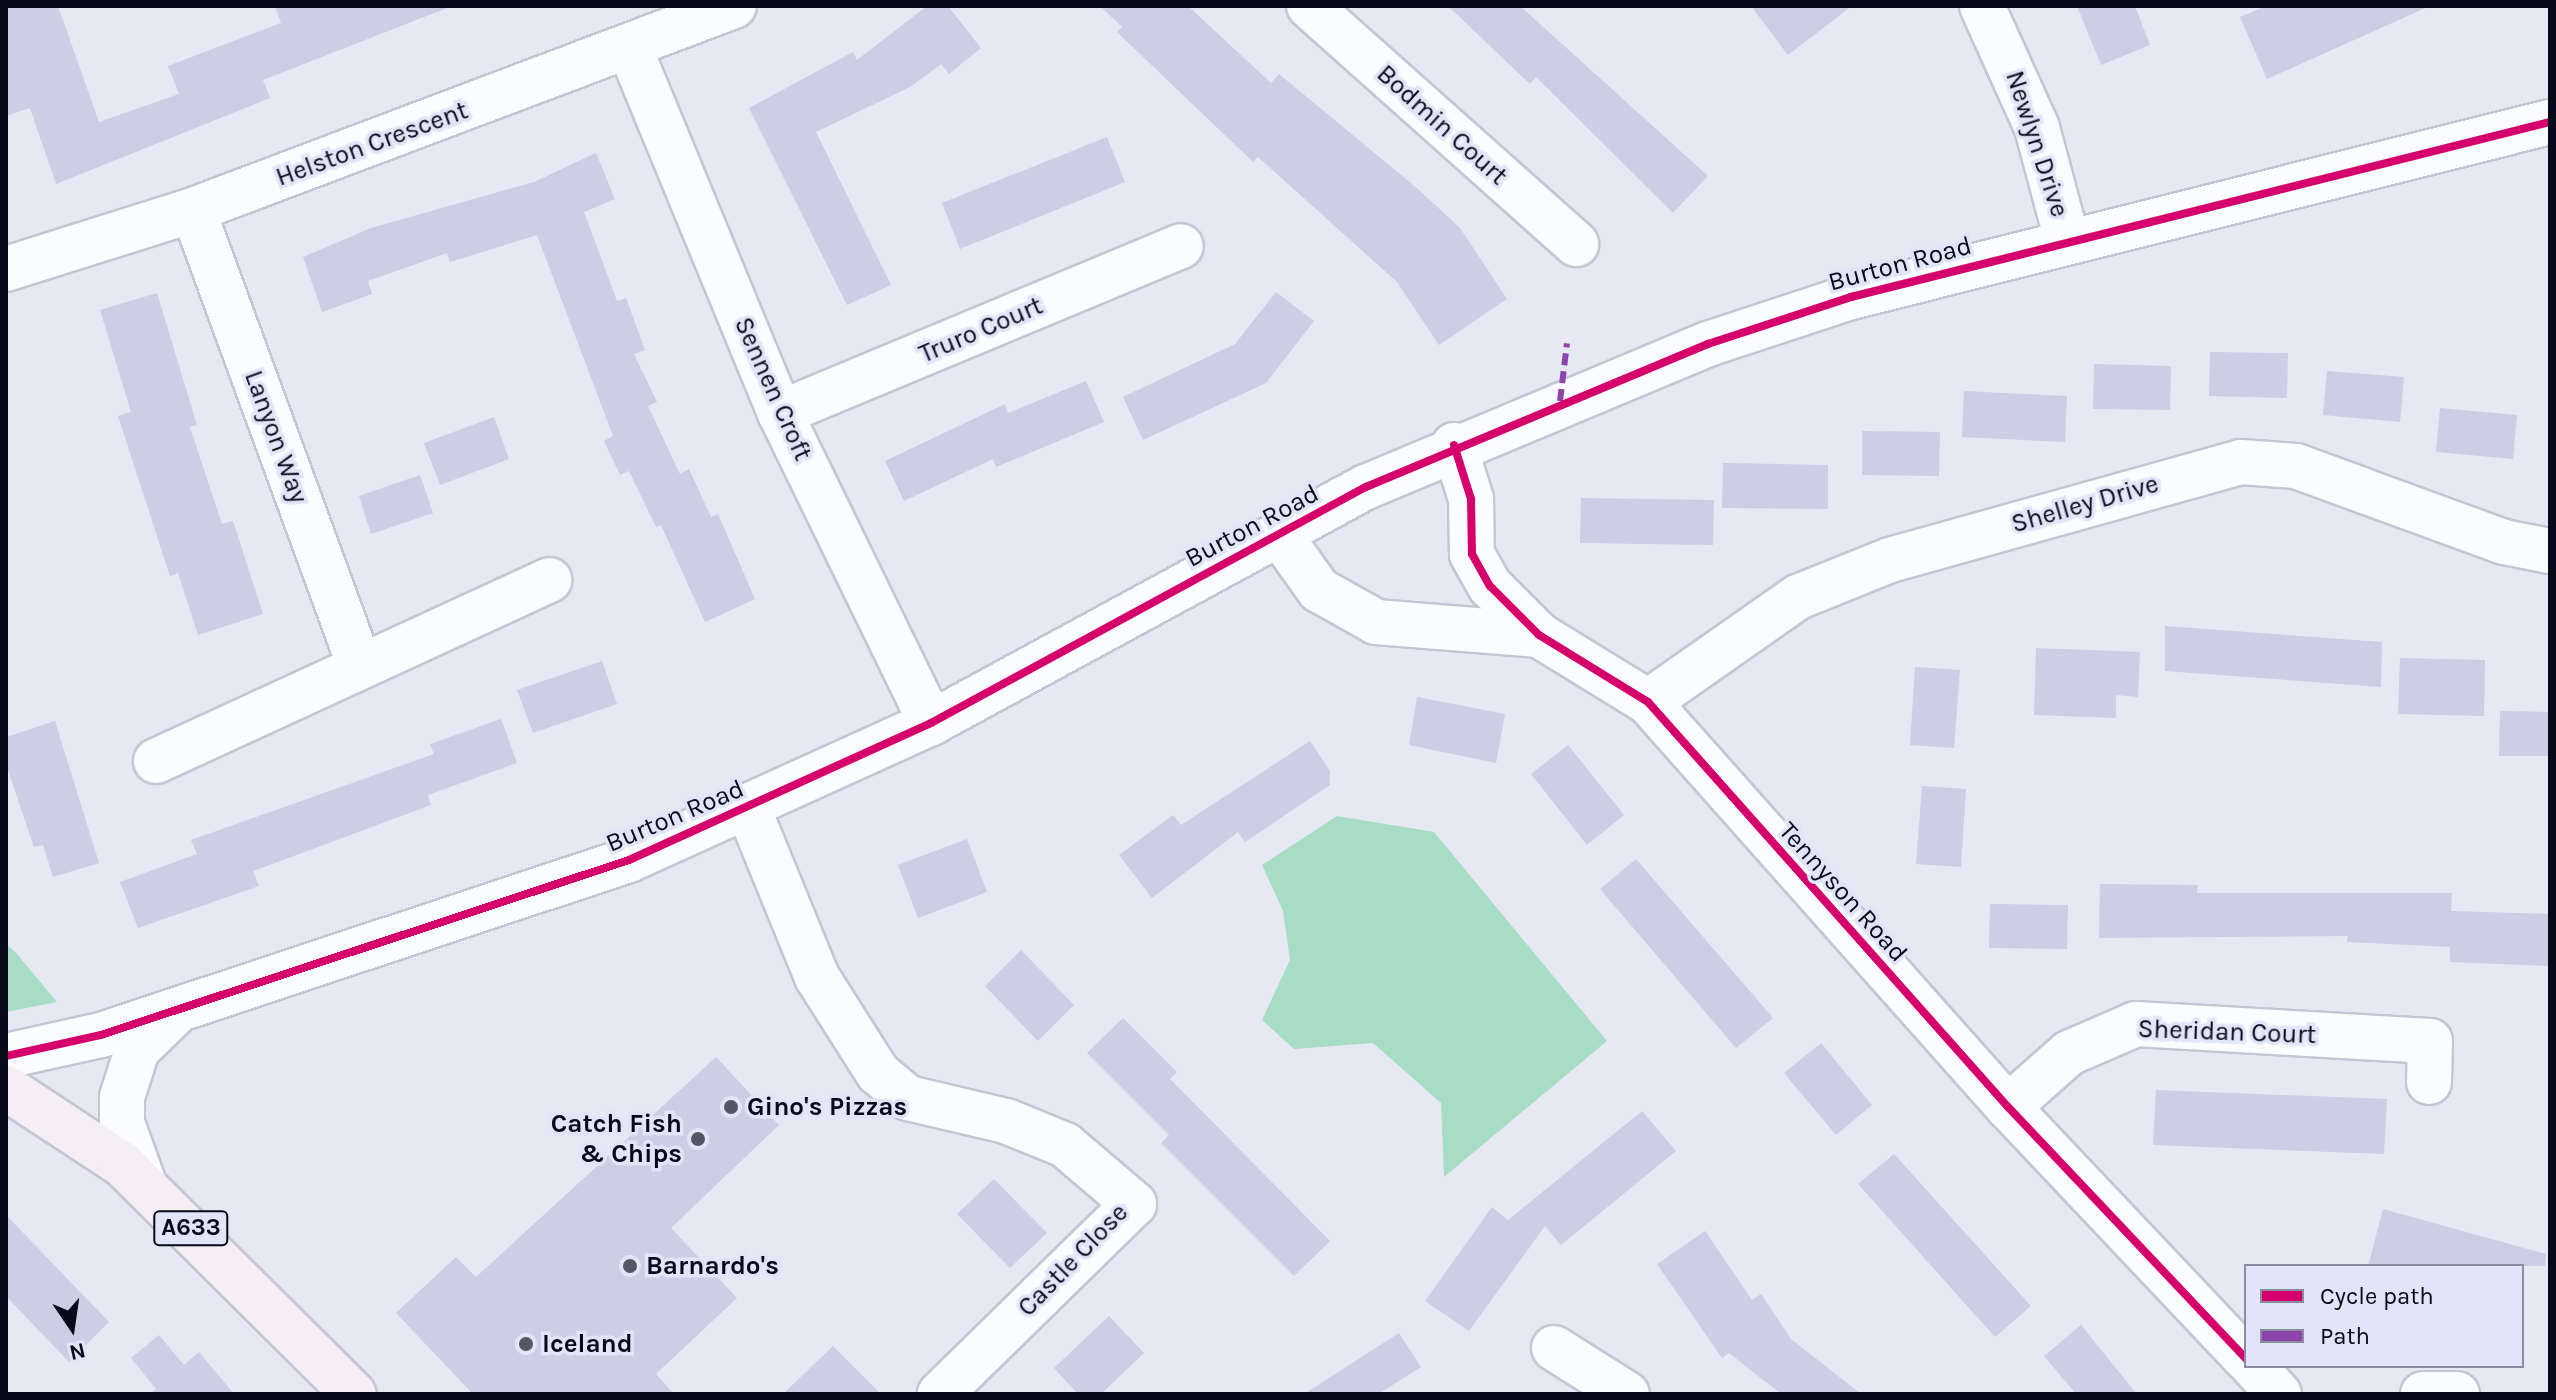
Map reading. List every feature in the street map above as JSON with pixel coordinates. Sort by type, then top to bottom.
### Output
[{"type":"main road","name":"A633","points":[[6,1088],[144,1184],[354,1394]]},
{"type":"street","name":"Helston Crescent","points":[[6,269],[193,210],[630,49],[734,6]]},
{"type":"street","name":"Bodmin Court","points":[[1309,6],[1576,244]]},
{"type":"street","name":"Newlyn Drive","points":[[1982,6],[2037,128],[2067,240]]},
{"type":"street","name":"Sennen Croft","points":[[630,49],[780,413],[931,723]]},
{"type":"street","name":"Burton Road","points":[[6,1056],[182,1008],[629,860],[931,723],[1279,534],[1454,445],[1722,339],[2067,240],[2550,122]]},
{"type":"street","name":"Lanyon Way","points":[[193,210],[359,664]]},
{"type":"street","name":"Truro Court","points":[[780,413],[1181,246]]},
{"type":"street","name":"Tennyson Road","points":[[1454,445],[1471,499],[1472,554],[1490,586],[1539,635],[1648,702],[2008,1107],[2244,1357]]},
{"type":"street","name":"Shelley Drive","points":[[1648,702],[1798,597],[1890,560],[2241,462],[2296,466],[2504,542],[2550,551]]},
{"type":"street","name":"Tennyson Road","points":[[1279,534],[1319,590],[1376,622],[1539,635]]},
{"type":"street","points":[[156,761],[359,664],[549,580]]},
{"type":"street","name":"Castle Close","points":[[748,808],[817,977],[878,1073],[908,1098],[1006,1121],[1065,1145],[1134,1204],[940,1394]]},
{"type":"street","points":[[144,1184],[122,1123],[126,1073],[153,1028],[182,1008]]},
{"type":"street","name":"Sheridan Court","points":[[2008,1107],[2069,1053],[2136,1024],[2430,1041],[2429,1082]]},
{"type":"street","points":[[1554,1348],[1627,1394]]},
{"type":"street","points":[[2255,1368],[2279,1394]]},
{"type":"street","points":[[2423,1394],[2457,1394]]},
{"type":"green space","points":[[1337,816],[1434,832],[1607,1041],[1444,1177],[1441,1103],[1373,1043],[1294,1049],[1262,1020],[1290,960],[1283,911],[1262,865]]},
{"type":"green space","points":[[6,944],[16,953],[57,1002],[6,1012]]},
{"type":"building","points":[[6,6],[58,6],[99,122],[179,94],[168,66],[281,23],[275,6],[447,8],[263,80],[270,98],[56,184],[30,108],[6,116]]},
{"type":"building","points":[[927,6],[948,6],[981,48],[949,74],[941,64],[912,86],[816,132],[891,285],[847,305],[749,108],[853,52],[857,60]]},
{"type":"building","points":[[1100,6],[1188,6],[1271,83],[1279,74],[1418,189],[1460,228],[1507,299],[1439,345],[1397,282],[1258,157],[1253,162],[1117,32],[1122,27]]},
{"type":"building","points":[[1448,6],[1520,6],[1708,176],[1673,213],[1536,77],[1530,84]]},
{"type":"building","points":[[1751,6],[1852,6],[1788,55]]},
{"type":"building","points":[[2077,6],[2135,6],[2150,45],[2101,65]]},
{"type":"building","points":[[2266,6],[2430,6],[2267,79],[2240,17]]},
{"type":"building","points":[[1107,137],[1125,182],[960,249],[942,203]]},
{"type":"building","points":[[596,153],[615,199],[584,212],[617,301],[626,298],[645,350],[634,354],[657,402],[648,406],[680,474],[689,469],[711,517],[718,514],[755,599],[705,622],[661,525],[656,527],[629,471],[620,475],[604,441],[613,436],[537,235],[450,262],[447,253],[368,281],[372,294],[322,312],[303,257],[371,228],[534,182]]},
{"type":"building","points":[[1276,292],[1314,321],[1266,383],[1143,440],[1123,397],[1235,344]]},
{"type":"building","points":[[157,293],[197,425],[190,427],[222,524],[233,521],[263,614],[198,635],[178,573],[170,576],[118,416],[131,412],[100,310]]},
{"type":"building","points":[[2210,352],[2288,353],[2287,398],[2209,396]]},
{"type":"building","points":[[2094,364],[2171,366],[2170,410],[2093,409]]},
{"type":"building","points":[[2327,371],[2404,377],[2400,422],[2323,415]]},
{"type":"building","points":[[1086,381],[1104,422],[996,467],[993,459],[904,501],[885,461],[1005,404],[1008,413]]},
{"type":"building","points":[[1964,391],[2067,396],[2065,442],[1962,437]]},
{"type":"building","points":[[2440,408],[2517,415],[2513,459],[2436,452]]},
{"type":"building","points":[[494,417],[509,459],[440,485],[424,443]]},
{"type":"building","points":[[1862,431],[1940,432],[1939,476],[1862,475]]},
{"type":"building","points":[[1723,463],[1828,465],[1828,509],[1722,508]]},
{"type":"building","points":[[420,475],[433,513],[371,534],[359,496]]},
{"type":"building","points":[[1581,498],[1714,500],[1713,545],[1580,543]]},
{"type":"building","points":[[2165,626],[2382,642],[2381,687],[2165,671]]},
{"type":"building","points":[[2036,648],[2140,652],[2138,697],[2116,695],[2116,718],[2034,715]]},
{"type":"building","points":[[2400,658],[2485,660],[2484,716],[2398,714]]},
{"type":"building","points":[[602,661],[617,704],[533,733],[517,690]]},
{"type":"building","points":[[1915,667],[1960,670],[1954,748],[1910,745]]},
{"type":"building","points":[[1417,697],[1505,714],[1496,763],[1409,745]]},
{"type":"building","points":[[2500,711],[2550,712],[2550,756],[2499,756]]},
{"type":"building","points":[[501,719],[517,763],[428,795],[431,805],[253,871],[259,886],[138,928],[120,882],[197,854],[191,840],[434,754],[430,744]]},
{"type":"building","points":[[55,721],[99,863],[53,877],[43,845],[34,847],[6,764],[6,737]]},
{"type":"building","points":[[1310,741],[1330,771],[1330,785],[1245,842],[1238,832],[1152,898],[1119,855],[1173,815],[1181,825]]},
{"type":"building","points":[[1568,745],[1624,815],[1587,845],[1531,774]]},
{"type":"building","points":[[1922,786],[1966,789],[1961,867],[1916,864]]},
{"type":"building","points":[[967,839],[987,892],[918,918],[898,865]]},
{"type":"building","points":[[1636,859],[1773,1018],[1736,1048],[1600,889]]},
{"type":"building","points":[[2100,884],[2198,885],[2197,893],[2452,893],[2451,911],[2550,914],[2550,966],[2450,962],[2450,947],[2347,942],[2348,936],[2099,938]]},
{"type":"building","points":[[1990,904],[2068,905],[2067,949],[1989,948]]},
{"type":"building","points":[[1021,950],[1074,1005],[1038,1041],[985,986]]},
{"type":"building","points":[[1123,1018],[1177,1072],[1170,1079],[1330,1241],[1294,1276],[1161,1143],[1169,1135],[1087,1053]]},
{"type":"building","points":[[1821,1043],[1872,1105],[1836,1135],[1784,1073]]},
{"type":"building","points":[[716,1057],[779,1125],[671,1228],[737,1298],[656,1374],[674,1394],[473,1394],[396,1313],[456,1257],[476,1277]]},
{"type":"building","points":[[2156,1090],[2387,1099],[2384,1154],[2153,1145]]},
{"type":"building","points":[[1642,1111],[1676,1151],[1561,1245],[1545,1226],[1469,1331],[1425,1301],[1492,1207],[1508,1220]]},
{"type":"building","points":[[1894,1154],[2031,1306],[1995,1337],[1858,1184]]},
{"type":"building","points":[[994,1179],[1047,1233],[1010,1268],[957,1214]]},
{"type":"building","points":[[2383,1209],[2546,1254],[2545,1266],[2369,1264]]},
{"type":"building","points":[[6,1215],[109,1322],[69,1362],[6,1296]]},
{"type":"building","points":[[1705,1231],[1752,1300],[1761,1294],[1791,1339],[1861,1394],[1781,1394],[1729,1353],[1722,1358],[1657,1264]]},
{"type":"building","points":[[1109,1316],[1144,1353],[1101,1394],[1078,1394],[1054,1368]]},
{"type":"building","points":[[2081,1325],[2137,1394],[2076,1394],[2044,1356]]},
{"type":"building","points":[[1399,1333],[1421,1367],[1378,1394],[1304,1394]]},
{"type":"building","points":[[159,1335],[184,1365],[199,1352],[234,1394],[150,1394],[156,1389],[131,1358]]},
{"type":"building","points":[[833,1346],[881,1394],[783,1394]]},
{"type":"marked path","points":[[1560,401],[1567,343]]},
{"type":"cycle path","points":[[6,1056],[101,1035],[629,860],[931,723],[1366,487],[1708,344],[1851,297],[2550,122]]},
{"type":"cycle path","points":[[1454,445],[1471,499],[1472,554],[1490,586],[1539,635],[1648,702],[2008,1107],[2244,1357]]},
{"type":"place","name":"Gino's Pizzas","points":[[731,1107]]},
{"type":"place","name":"Catch Fish & Chips","points":[[698,1139]]},
{"type":"place","name":"Barnardo's","points":[[630,1266]]},
{"type":"place","name":"Iceland","points":[[526,1344]]}]
